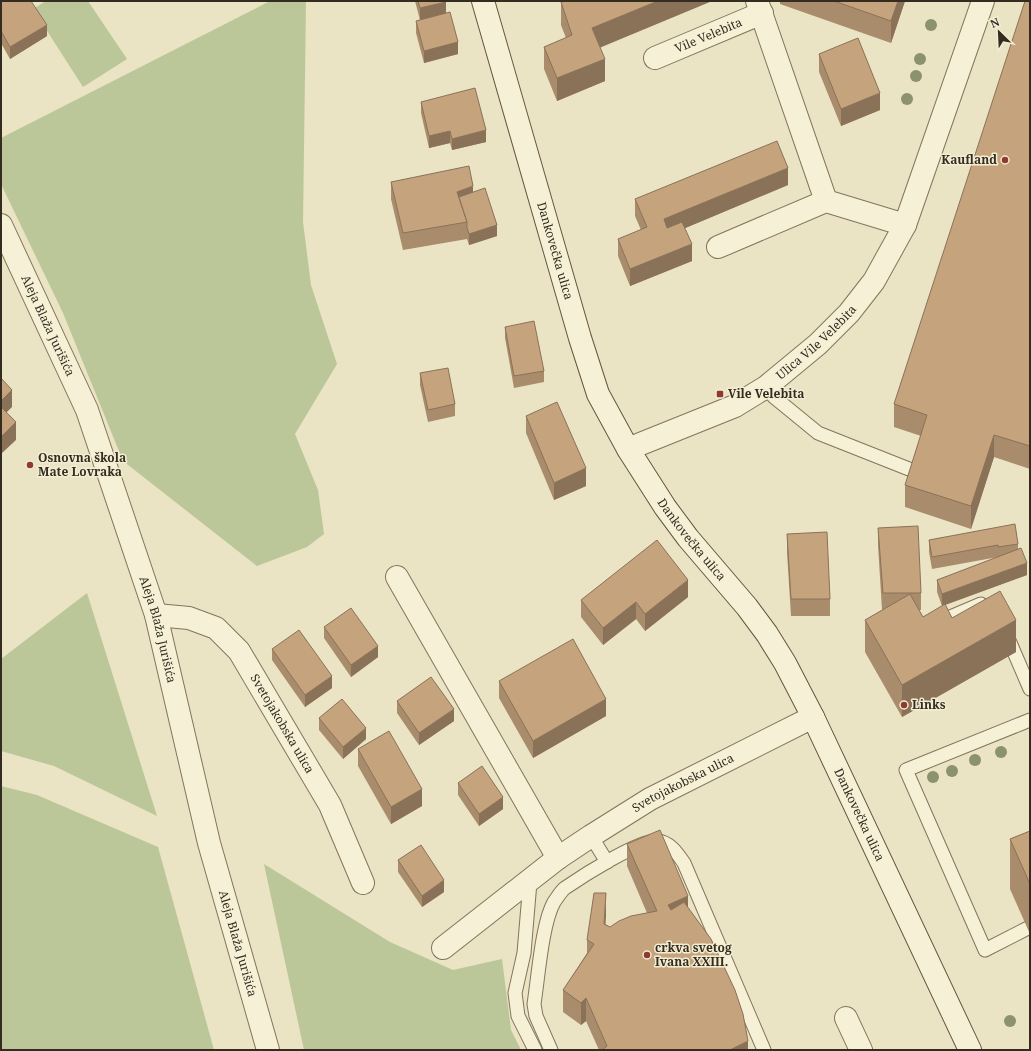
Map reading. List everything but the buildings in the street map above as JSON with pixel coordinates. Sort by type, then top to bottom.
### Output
[{"type":"street","name":"Dankovečka ulica","points":[[483,1],[593,382],[598,394],[628,450],[665,507],[688,538],[747,607],[767,634],[785,663],[813,717],[970,1050]]},
{"type":"street","name":"Ulica Vile Velebita","points":[[628,450],[735,406],[766,387],[818,344],[848,313],[874,281],[905,225],[983,1]]},
{"type":"street","points":[[759,7],[826,201]]},
{"type":"street","name":"Vile Velebita","points":[[655,58],[759,7]]},
{"type":"street","points":[[718,247],[826,201],[905,225]]},
{"type":"street","name":"Aleja Blaža Jurišića","points":[[1,225],[87,410],[156,615],[209,843],[268,1050]]},
{"type":"street","points":[[397,577],[558,858]]},
{"type":"street","name":"Svetojakobska ulica","points":[[156,615],[189,618],[216,628],[240,651],[330,805],[363,883]]},
{"type":"street","name":"Svetojakobska ulica","points":[[444,948],[530,882],[558,858],[650,799],[813,717]]},
{"type":"street","points":[[846,1018],[861,1050]]},
{"type":"lane","points":[[766,387],[774,397],[818,433],[909,469]]},
{"type":"lane","points":[[948,618],[992,599],[995,606]]},
{"type":"lane","points":[[1004,628],[1030,690]]},
{"type":"lane","points":[[1028,928],[985,950],[906,770],[1030,720]]},
{"type":"lane","points":[[591,836],[607,862]]},
{"type":"lane","points":[[551,1050],[536,1016],[534,1004],[547,921],[554,903],[564,889],[631,847],[644,842],[657,840],[676,851],[684,863],[764,1050]]},
{"type":"lane","points":[[530,882],[524,953],[515,993],[518,1016],[535,1050]]},
{"type":"green space","points":[[46,1],[88,1],[127,59],[83,87],[33,9]]},
{"type":"green space","points":[[270,1],[306,1],[303,222],[311,285],[337,364],[295,434],[318,490],[324,534],[307,547],[257,566],[123,461],[63,313],[1,184],[1,138]]},
{"type":"green space","points":[[87,593],[157,816],[54,766],[1,751],[1,659]]},
{"type":"green space","points":[[1,786],[37,795],[158,847],[214,1050],[1,1050]]},
{"type":"green space","points":[[264,864],[390,942],[453,970],[502,959],[511,1030],[521,1050],[304,1050]]},
{"type":"place","name":"Kaufland","points":[[1005,160]]},
{"type":"place","name":"Vile Velebita","points":[[720,394]]},
{"type":"place","name":"Osnovna škola Mate Lovraka","points":[[30,465]]},
{"type":"place","name":"Links","points":[[904,705]]},
{"type":"place","name":"crkva svetog Ivana XXIII.","points":[[647,955]]}]
